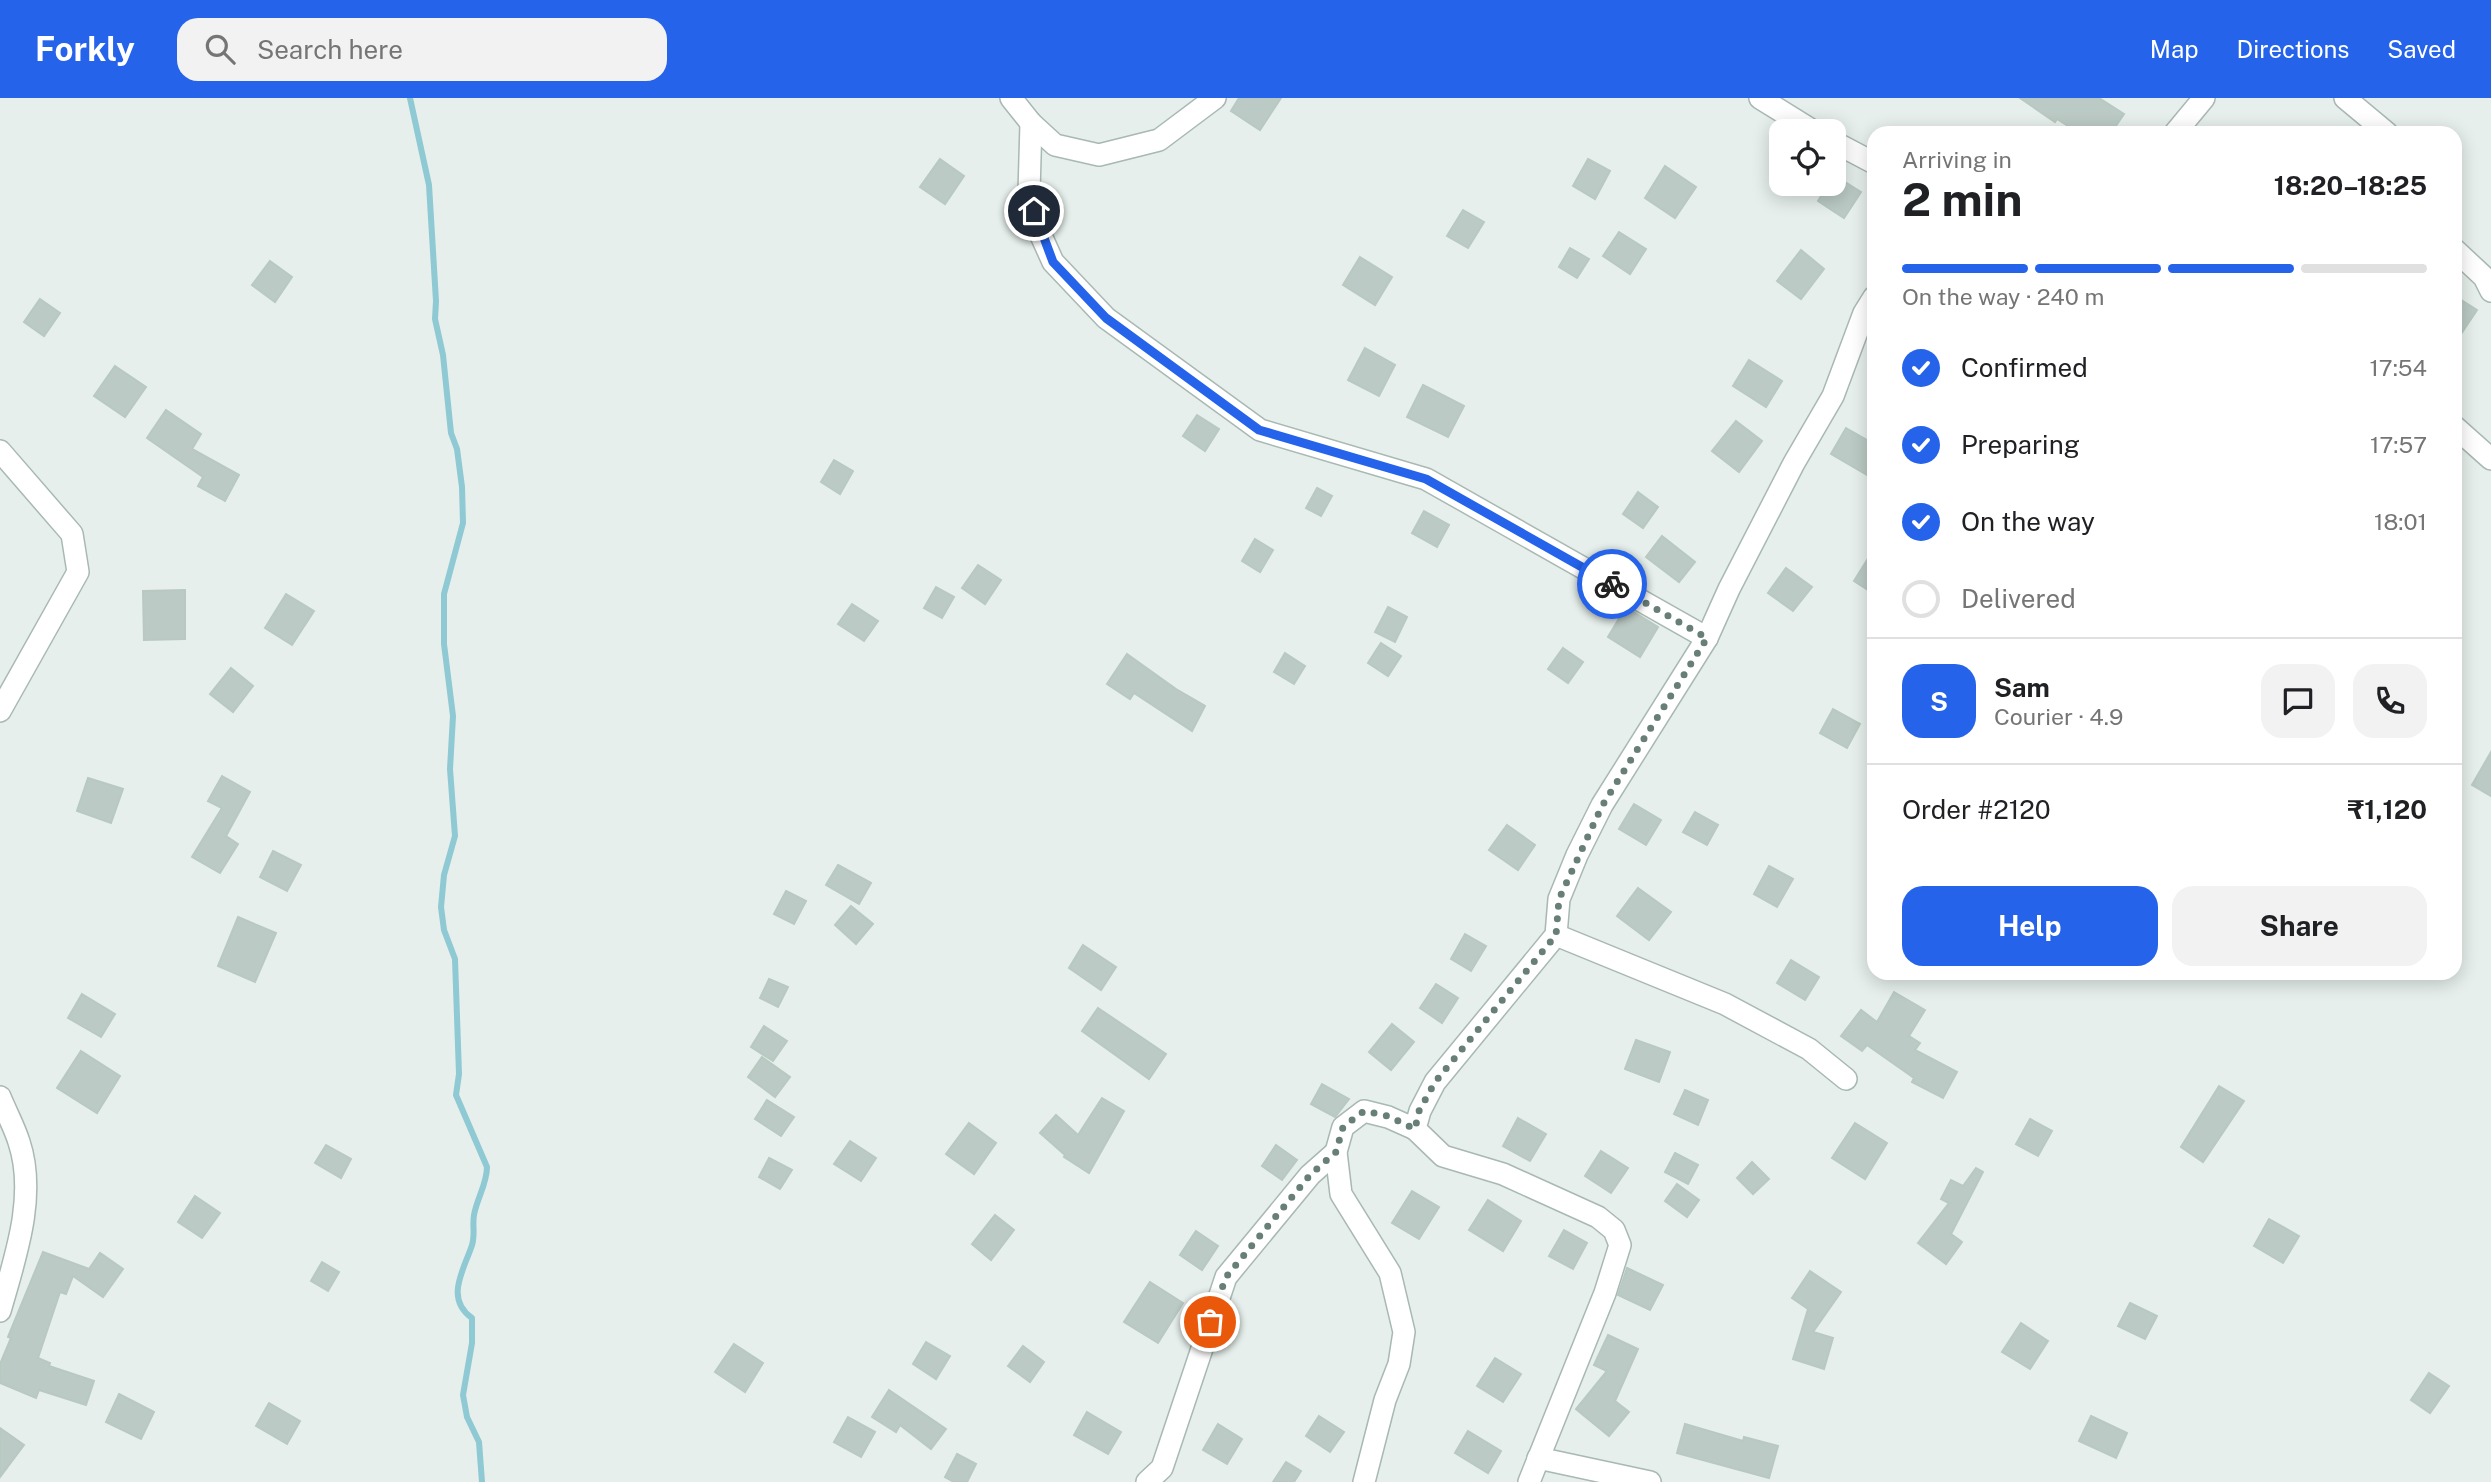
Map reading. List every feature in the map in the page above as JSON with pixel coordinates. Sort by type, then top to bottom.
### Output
[{"type":"street","points":[[1011,98],[1031,123],[1055,145],[1099,155],[1159,140],[1215,98]]},
{"type":"street","points":[[1760,98],[1794,119]]},
{"type":"street","points":[[2181,126],[2204,98]]},
{"type":"street","points":[[2345,98],[2379,126]]},
{"type":"street","points":[[1031,123],[1029,192],[1039,231],[1053,262],[1106,318],[1259,430],[1426,479],[1707,638]]},
{"type":"street","points":[[1846,148],[1867,159]]},
{"type":"street","points":[[2462,257],[2484,277],[2491,291]]},
{"type":"street","points":[[1415,1129],[1419,1111],[1435,1082],[1556,935],[1559,899],[1602,806],[1707,638],[1729,589],[1794,463],[1833,396],[1867,308]]},
{"type":"street","points":[[2462,434],[2491,459]]},
{"type":"street","points":[[0,450],[72,534],[78,572],[0,711]]},
{"type":"street","points":[[1556,935],[1725,1004],[1809,1049],[1846,1079]]},
{"type":"street","points":[[0,1097],[20,1143],[26,1183],[18,1251],[0,1311]]},
{"type":"street","points":[[1364,1482],[1385,1400],[1399,1364],[1404,1332],[1390,1273],[1341,1194],[1336,1152],[1343,1127],[1364,1111],[1388,1116],[1415,1129],[1443,1156],[1503,1174],[1598,1217],[1614,1230],[1620,1245],[1605,1293],[1529,1482]]},
{"type":"street","points":[[1147,1482],[1162,1468],[1226,1277],[1310,1175],[1336,1152]]},
{"type":"street","points":[[1538,1458],[1650,1482]]},
{"type":"building","points":[[1239,98],[1281,98],[1260,130],[1231,111]]},
{"type":"building","points":[[2020,98],[2099,98],[2124,114],[2116,126],[2068,126],[2057,119],[2055,122]]},
{"type":"building","points":[[940,159],[964,176],[945,204],[920,187]]},
{"type":"building","points":[[1588,159],[1610,171],[1595,199],[1573,186]]},
{"type":"building","points":[[1665,166],[1696,187],[1675,218],[1645,198]]},
{"type":"building","points":[[1846,183],[1861,192],[1844,218],[1818,201],[1821,196],[1846,196]]},
{"type":"building","points":[[1463,210],[1484,222],[1468,248],[1447,236]]},
{"type":"building","points":[[1619,232],[1646,249],[1630,274],[1603,256]]},
{"type":"building","points":[[1570,248],[1589,259],[1577,278],[1559,267]]},
{"type":"building","points":[[1801,250],[1824,269],[1801,299],[1777,281]]},
{"type":"building","points":[[1360,257],[1392,277],[1375,305],[1343,285]]},
{"type":"building","points":[[270,261],[292,277],[275,302],[252,285]]},
{"type":"building","points":[[40,299],[60,313],[44,336],[24,322]]},
{"type":"building","points":[[2462,300],[2477,310],[2462,332]]},
{"type":"building","points":[[1365,348],[1395,365],[1379,396],[1348,380]]},
{"type":"building","points":[[1749,360],[1782,381],[1766,407],[1733,386]]},
{"type":"building","points":[[115,366],[146,387],[125,417],[94,396]]},
{"type":"building","points":[[1423,385],[1464,406],[1448,437],[1407,417]]},
{"type":"building","points":[[166,410],[201,434],[192,449],[239,475],[225,501],[198,486],[203,477],[147,438]]},
{"type":"building","points":[[1197,415],[1219,429],[1205,451],[1183,436]]},
{"type":"building","points":[[1736,421],[1762,441],[1739,472],[1712,451]]},
{"type":"building","points":[[1846,428],[1867,440],[1867,475],[1831,454]]},
{"type":"building","points":[[834,460],[853,471],[840,494],[821,482]]},
{"type":"building","points":[[1317,488],[1332,496],[1321,516],[1306,508]]},
{"type":"building","points":[[1638,492],[1658,507],[1643,528],[1623,514]]},
{"type":"building","points":[[1424,511],[1449,525],[1437,547],[1412,533]]},
{"type":"building","points":[[1662,536],[1695,562],[1679,582],[1646,557]]},
{"type":"building","points":[[1255,539],[1273,550],[1260,572],[1242,561]]},
{"type":"building","points":[[1867,560],[1867,589],[1854,581]]},
{"type":"building","points":[[978,565],[1001,580],[985,604],[962,588]]},
{"type":"building","points":[[1786,568],[1812,587],[1793,611],[1768,593]]},
{"type":"building","points":[[936,587],[954,597],[942,618],[924,608]]},
{"type":"building","points":[[185,590],[185,639],[144,640],[143,591]]},
{"type":"building","points":[[286,594],[314,611],[292,645],[265,628]]},
{"type":"building","points":[[852,604],[878,621],[864,641],[838,624]]},
{"type":"building","points":[[1388,607],[1407,617],[1395,642],[1375,632]]},
{"type":"building","points":[[1626,607],[1658,627],[1640,657],[1608,637]]},
{"type":"building","points":[[1381,643],[1401,656],[1388,676],[1368,663]]},
{"type":"building","points":[[1563,648],[1583,662],[1568,683],[1548,669]]},
{"type":"building","points":[[1285,653],[1305,666],[1294,684],[1274,672]]},
{"type":"building","points":[[1127,654],[1205,706],[1192,731],[1134,693],[1130,699],[1107,684]]},
{"type":"building","points":[[231,668],[253,686],[233,712],[210,694]]},
{"type":"building","points":[[1833,709],[1860,724],[1847,748],[1820,733]]},
{"type":"building","points":[[2491,752],[2491,796],[2472,785]]},
{"type":"building","points":[[222,776],[250,792],[226,836],[238,844],[220,873],[192,857],[222,808],[208,801]]},
{"type":"building","points":[[88,778],[123,789],[111,823],[77,811]]},
{"type":"building","points":[[1634,804],[1661,820],[1646,845],[1619,829]]},
{"type":"building","points":[[1695,812],[1718,825],[1707,845],[1683,832]]},
{"type":"building","points":[[1507,825],[1535,845],[1518,870],[1489,850]]},
{"type":"building","points":[[273,851],[301,865],[287,891],[260,877]]},
{"type":"building","points":[[838,865],[871,883],[859,904],[826,885]]},
{"type":"building","points":[[1769,866],[1793,879],[1777,907],[1754,894]]},
{"type":"building","points":[[1638,888],[1671,912],[1649,940],[1617,916]]},
{"type":"building","points":[[786,891],[806,901],[794,924],[774,914]]},
{"type":"building","points":[[851,906],[873,924],[856,944],[835,925]]},
{"type":"building","points":[[238,917],[276,933],[255,982],[218,966]]},
{"type":"building","points":[[1465,934],[1486,946],[1471,971],[1451,959]]},
{"type":"building","points":[[1083,945],[1116,967],[1101,990],[1069,968]]},
{"type":"building","points":[[1791,960],[1819,977],[1805,1000],[1777,983]]},
{"type":"building","points":[[769,979],[788,987],[778,1007],[760,998]]},
{"type":"building","points":[[1436,984],[1458,998],[1442,1023],[1420,1008]]},
{"type":"building","points":[[1894,992],[1925,1010],[1909,1036],[1920,1043],[1915,1050],[1957,1072],[1943,1098],[1912,1082],[1914,1078],[1867,1045],[1862,1051],[1841,1036],[1861,1010],[1877,1022]]},
{"type":"building","points":[[82,994],[115,1014],[101,1037],[68,1018]]},
{"type":"building","points":[[1098,1008],[1166,1054],[1149,1079],[1082,1031]]},
{"type":"building","points":[[1392,1024],[1414,1042],[1391,1070],[1369,1052]]},
{"type":"building","points":[[764,1026],[787,1041],[773,1061],[751,1047]]},
{"type":"building","points":[[1636,1040],[1670,1052],[1659,1082],[1625,1069]]},
{"type":"building","points":[[81,1051],[120,1076],[97,1113],[57,1088]]},
{"type":"building","points":[[762,1057],[790,1077],[775,1097],[748,1077]]},
{"type":"building","points":[[1322,1084],[1349,1099],[1335,1117],[1311,1104]]},
{"type":"building","points":[[2219,1086],[2244,1101],[2203,1162],[2181,1147]]},
{"type":"building","points":[[1685,1090],[1708,1100],[1698,1125],[1674,1114]]},
{"type":"building","points":[[1102,1098],[1124,1111],[1089,1173],[1064,1157],[1065,1155],[1040,1133],[1056,1115],[1078,1135]]},
{"type":"building","points":[[767,1100],[794,1117],[781,1136],[755,1119]]},
{"type":"building","points":[[1518,1118],[1546,1134],[1530,1161],[1503,1146]]},
{"type":"building","points":[[2030,1119],[2052,1131],[2038,1156],[2016,1144]]},
{"type":"building","points":[[969,1123],[996,1143],[974,1174],[946,1154]]},
{"type":"building","points":[[1855,1123],[1887,1143],[1865,1179],[1832,1158]]},
{"type":"building","points":[[850,1141],[876,1158],[861,1181],[834,1164]]},
{"type":"building","points":[[326,1145],[351,1159],[341,1178],[315,1163]]},
{"type":"building","points":[[1276,1145],[1297,1160],[1282,1180],[1262,1166]]},
{"type":"building","points":[[1601,1151],[1628,1168],[1611,1193],[1585,1176]]},
{"type":"building","points":[[1675,1153],[1698,1165],[1688,1184],[1665,1172]]},
{"type":"building","points":[[769,1158],[792,1170],[780,1189],[759,1177]]},
{"type":"building","points":[[1752,1162],[1769,1179],[1753,1194],[1737,1178]]},
{"type":"building","points":[[1976,1168],[1983,1172],[1951,1234],[1962,1242],[1946,1264],[1918,1243],[1949,1203],[1941,1199],[1951,1180],[1963,1186]]},
{"type":"building","points":[[1677,1184],[1699,1200],[1687,1217],[1665,1201]]},
{"type":"building","points":[[1412,1191],[1439,1207],[1419,1239],[1392,1223]]},
{"type":"building","points":[[195,1196],[220,1213],[202,1238],[178,1222]]},
{"type":"building","points":[[1488,1200],[1521,1221],[1503,1251],[1469,1230]]},
{"type":"building","points":[[995,1215],[1014,1230],[991,1260],[972,1244]]},
{"type":"building","points":[[2269,1219],[2299,1236],[2283,1263],[2254,1246]]},
{"type":"building","points":[[1564,1230],[1587,1243],[1573,1269],[1549,1256]]},
{"type":"building","points":[[1196,1231],[1218,1246],[1202,1270],[1180,1255]]},
{"type":"building","points":[[43,1252],[89,1269],[100,1253],[123,1269],[103,1297],[73,1276],[66,1294],[60,1292],[38,1358],[50,1363],[49,1366],[94,1381],[86,1405],[39,1390],[36,1398],[0,1383],[0,1364],[11,1338],[8,1337]]},
{"type":"building","points":[[322,1262],[339,1272],[328,1291],[311,1281]]},
{"type":"building","points":[[1627,1268],[1663,1285],[1650,1310],[1618,1295]]},
{"type":"building","points":[[1810,1271],[1841,1292],[1813,1332],[1833,1338],[1824,1369],[1793,1359],[1808,1309],[1792,1298]]},
{"type":"building","points":[[1150,1282],[1183,1303],[1158,1343],[1124,1322]]},
{"type":"building","points":[[2130,1303],[2157,1316],[2145,1339],[2118,1326]]},
{"type":"building","points":[[2021,1323],[2048,1341],[2030,1369],[2002,1352]]},
{"type":"building","points":[[1608,1335],[1638,1349],[1615,1401],[1629,1412],[1609,1436],[1576,1409],[1607,1371],[1594,1365]]},
{"type":"building","points":[[926,1342],[950,1356],[936,1379],[913,1364]]},
{"type":"building","points":[[734,1344],[763,1363],[745,1392],[715,1372]]},
{"type":"building","points":[[1023,1346],[1044,1362],[1030,1382],[1008,1366]]},
{"type":"building","points":[[1495,1358],[1521,1374],[1503,1402],[1477,1386]]},
{"type":"building","points":[[2429,1373],[2449,1386],[2430,1413],[2411,1400]]},
{"type":"building","points":[[889,1390],[946,1429],[931,1449],[900,1425],[896,1432],[872,1417]]},
{"type":"building","points":[[119,1394],[154,1412],[141,1439],[106,1422]]},
{"type":"building","points":[[269,1403],[300,1421],[287,1444],[256,1426]]},
{"type":"building","points":[[1087,1412],[1121,1432],[1108,1454],[1074,1435]]},
{"type":"building","points":[[1319,1416],[1344,1432],[1330,1452],[1306,1436]]},
{"type":"building","points":[[2091,1416],[2127,1433],[2116,1458],[2079,1441]]},
{"type":"building","points":[[848,1417],[875,1432],[861,1457],[834,1442]]},
{"type":"building","points":[[1218,1424],[1242,1439],[1227,1464],[1203,1450]]},
{"type":"building","points":[[1685,1424],[1743,1441],[1744,1437],[1778,1446],[1769,1478],[1677,1453]]},
{"type":"building","points":[[0,1428],[24,1445],[0,1477]]},
{"type":"building","points":[[1468,1431],[1501,1451],[1488,1473],[1455,1453]]},
{"type":"building","points":[[957,1454],[976,1464],[967,1482],[954,1482],[945,1477]]},
{"type":"building","points":[[1286,1462],[1301,1471],[1294,1482],[1273,1482]]},
{"type":"waterway","points":[[410,98],[429,185],[435,319],[443,355],[451,433],[457,449],[462,487],[463,523],[444,594],[444,644],[453,716],[450,769],[455,836],[444,875],[441,907],[444,930],[455,959],[459,1074],[456,1095],[487,1167],[474,1215],[474,1236],[458,1284],[459,1302],[472,1318],[472,1343],[463,1395],[467,1417],[479,1442],[482,1482]]},
{"type":"way so far","points":[[1210,1322],[1226,1277],[1310,1175],[1336,1152],[1343,1127],[1364,1111],[1388,1116],[1415,1129],[1419,1111],[1435,1082],[1556,935],[1559,899],[1577,855],[1602,806],[1707,638],[1612,584]]},
{"type":"route","points":[[1034,211],[1039,231],[1053,262],[1106,318],[1259,430],[1426,479],[1612,584]]}]
